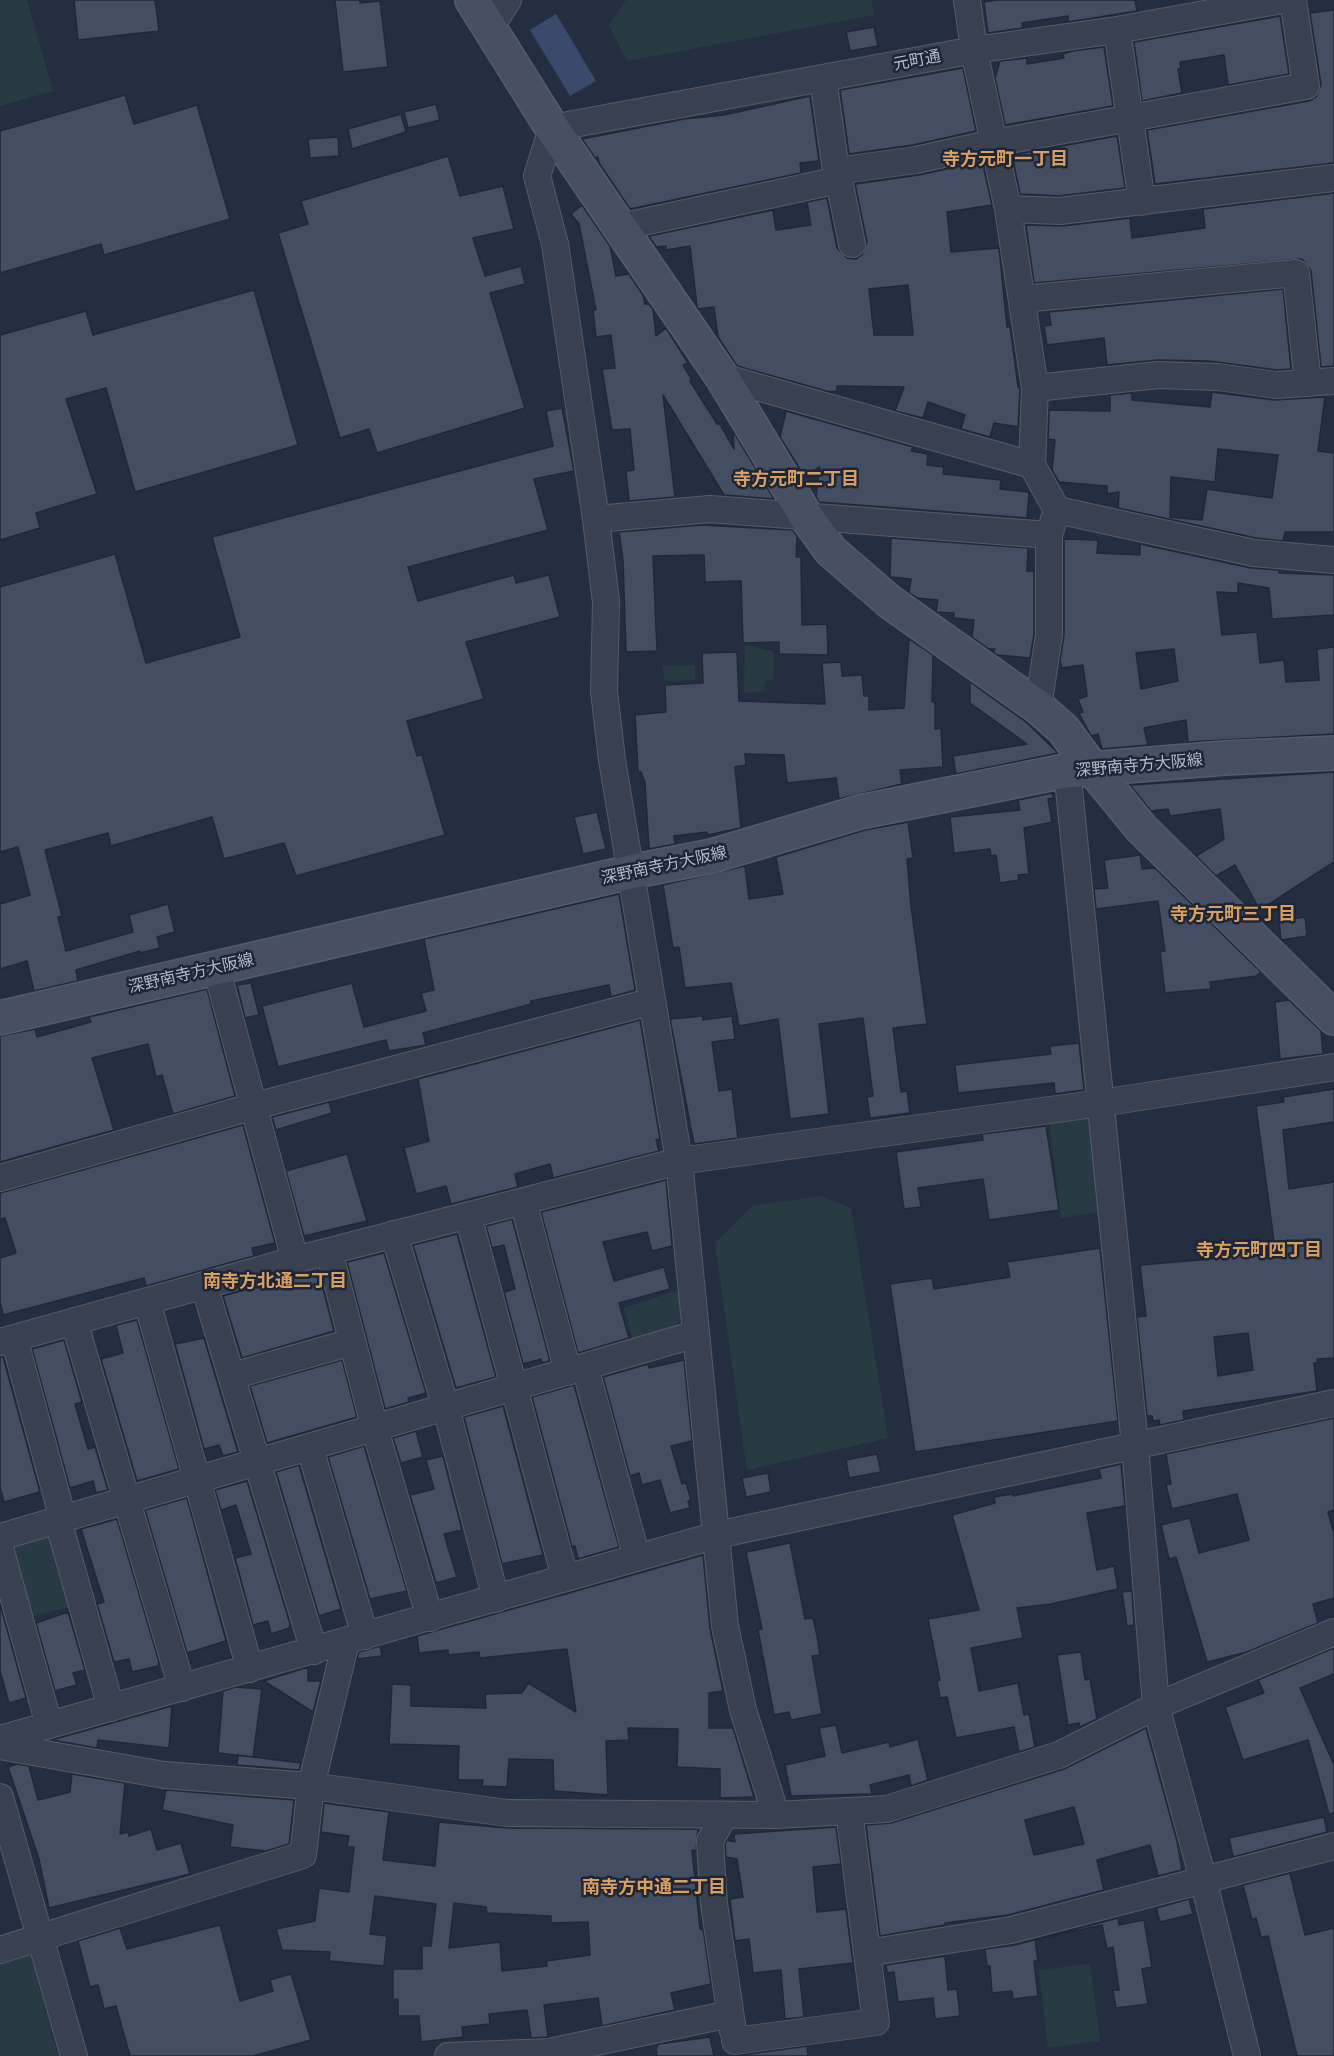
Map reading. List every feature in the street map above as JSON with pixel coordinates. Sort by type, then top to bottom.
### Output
[{"type":"street","points":[[472,0],[552,128],[722,376],[807,518],[831,551],[891,602],[1038,707],[1063,729],[1078,769],[1334,1018]]},
{"type":"street","points":[[490,28],[508,0]]},
{"type":"street","points":[[967,0],[974,50],[1008,210],[1035,388],[1032,465],[1057,510],[1049,535],[1049,634],[1038,707]]},
{"type":"street","name":"元町通","points":[[552,128],[974,50],[1117,30],[1282,0]]},
{"type":"street","points":[[620,227],[838,175],[993,143],[1306,86],[1293,0]]},
{"type":"street","points":[[1117,30],[1142,202]]},
{"type":"street","points":[[823,78],[838,175],[852,244]]},
{"type":"street","points":[[552,128],[537,176],[555,244],[596,519],[606,602],[604,691],[612,760],[650,1002],[679,1161],[725,1626],[742,1710],[776,1815]]},
{"type":"street","points":[[1008,210],[1060,211],[1334,178]]},
{"type":"street","points":[[1022,299],[1296,273],[1308,383]]},
{"type":"street","points":[[1035,388],[1158,375],[1218,377],[1276,385],[1334,381]]},
{"type":"street","points":[[722,376],[1032,465]]},
{"type":"street","points":[[596,519],[710,509],[1049,535]]},
{"type":"street","points":[[1057,510],[1254,553],[1334,560]]},
{"type":"street","name":"深野南寺方大阪線","points":[[0,1018],[630,872],[712,856],[860,812],[1078,769],[1334,753]]},
{"type":"street","points":[[1078,769],[1069,789],[1135,1444],[1156,1706],[1203,1879],[1247,2056]]},
{"type":"street","points":[[216,967],[295,1260]]},
{"type":"street","points":[[0,1178],[255,1106],[650,1002]]},
{"type":"street","points":[[111,1708],[61,1520],[7,1340],[295,1260],[679,1161],[1334,1067]]},
{"type":"street","points":[[523,1201],[637,1558]]},
{"type":"street","points":[[468,1215],[565,1578]]},
{"type":"street","points":[[394,1234],[446,1408],[496,1599]]},
{"type":"street","points":[[329,1251],[375,1429],[430,1618]]},
{"type":"street","points":[[204,1285],[314,1651]]},
{"type":"street","points":[[147,1301],[250,1669]]},
{"type":"street","points":[[74,1321],[182,1688]]},
{"type":"street","points":[[50,1725],[1,1536],[696,1334]]},
{"type":"street","points":[[232,1376],[352,1342]]},
{"type":"street","points":[[0,1739],[717,1535],[1334,1403]]},
{"type":"street","points":[[0,1950],[303,1855],[311,1786],[355,1639],[310,1448]]},
{"type":"street","points":[[0,1746],[164,1775],[311,1786],[507,1813],[776,1815],[887,1809],[1059,1755],[1156,1706],[1334,1632]]},
{"type":"street","points":[[0,1797],[74,2056]]},
{"type":"street","points":[[724,1815],[710,1841],[715,1911],[736,2049],[876,2022],[849,1811]]},
{"type":"street","points":[[867,1953],[1011,1930],[1334,1846]]},
{"type":"street","points":[[448,2056],[549,2052],[730,2014]]},
{"type":"green space","points":[[0,0],[27,0],[53,91],[0,106]]},
{"type":"green space","points":[[626,0],[871,0],[874,15],[627,61],[609,25]]},
{"type":"green space","points":[[745,645],[774,652],[773,680],[765,681],[764,691],[744,693]]},
{"type":"green space","points":[[695,665],[695,680],[664,681],[663,666]]},
{"type":"green space","points":[[1086,1115],[1092,1121],[1103,1211],[1061,1218],[1049,1119]]},
{"type":"green space","points":[[821,1196],[851,1208],[888,1438],[747,1470],[715,1243],[752,1206]]},
{"type":"green space","points":[[679,1290],[681,1318],[670,1333],[634,1343],[624,1308]]},
{"type":"green space","points":[[52,1528],[80,1604],[31,1617],[11,1547],[16,1538]]},
{"type":"green space","points":[[29,1951],[58,2056],[0,2056],[0,1959]]},
{"type":"green space","points":[[1090,1964],[1100,2041],[1048,2048],[1039,1970]]},
{"type":"water","points":[[556,14],[596,81],[570,96],[530,30]]},
{"type":"building","points":[[74,0],[155,0],[159,31],[78,40]]},
{"type":"building","points":[[335,0],[360,0],[360,3],[380,1],[388,67],[343,72]]},
{"type":"building","points":[[997,0],[1135,0],[1137,11],[1068,22],[1068,16],[1022,23],[1023,28],[988,33],[984,2]]},
{"type":"building","points":[[1334,10],[1334,163],[1155,184],[1147,130],[1309,101],[1316,97],[1321,84],[1310,13]]},
{"type":"building","points":[[1280,16],[1289,74],[1228,85],[1224,55],[1180,62],[1181,69],[1178,69],[1182,93],[1142,101],[1134,42]]},
{"type":"building","points":[[874,27],[878,46],[850,51],[846,32]]},
{"type":"building","points":[[1104,47],[1113,106],[1005,125],[995,78],[1000,61],[1027,58],[1027,64],[1064,58],[1063,54],[1072,51]]},
{"type":"building","points":[[963,68],[976,131],[913,145],[849,154],[840,90]]},
{"type":"building","points":[[125,95],[134,124],[197,105],[230,219],[104,255],[101,244],[0,273],[0,131]]},
{"type":"building","points":[[810,96],[819,161],[800,163],[801,173],[630,209],[599,163],[598,157],[595,158],[582,139],[684,119],[724,115]]},
{"type":"building","points":[[436,104],[440,120],[408,128],[404,112]]},
{"type":"building","points":[[401,114],[406,132],[352,149],[348,129]]},
{"type":"building","points":[[1117,136],[1125,188],[1059,196],[1020,194],[1012,155]]},
{"type":"building","points":[[338,137],[339,156],[310,158],[308,139]]},
{"type":"building","points":[[448,156],[460,196],[503,186],[514,229],[473,238],[485,276],[521,266],[525,284],[490,293],[525,408],[377,453],[369,429],[340,438],[278,233],[308,224],[301,201]]},
{"type":"building","points":[[982,161],[992,205],[947,212],[951,252],[999,248],[1007,327],[1010,326],[1020,389],[1018,427],[994,423],[990,437],[961,429],[965,415],[928,402],[923,418],[895,411],[904,387],[837,386],[837,391],[830,392],[737,366],[718,337],[714,307],[698,309],[690,246],[666,250],[666,246],[656,247],[649,236],[773,210],[776,230],[811,225],[807,202],[827,198],[837,248],[847,258],[856,259],[862,255],[867,242],[855,184],[919,175]],"holes":[[[908,285],[913,335],[874,335],[869,289]]]},
{"type":"building","points":[[1334,193],[1334,366],[1321,367],[1311,271],[1302,259],[1034,283],[1026,225],[1062,226],[1130,218],[1132,238],[1205,228],[1203,209]]},
{"type":"building","points":[[582,205],[610,246],[616,276],[629,274],[643,295],[645,304],[649,304],[653,309],[656,336],[666,328],[688,363],[683,365],[692,380],[690,381],[717,424],[719,423],[734,449],[733,431],[774,499],[724,495],[663,395],[675,497],[629,501],[626,471],[634,470],[630,429],[612,430],[602,369],[615,368],[611,335],[596,337],[593,310],[596,310],[579,224],[571,214]]},
{"type":"building","points":[[1283,289],[1291,369],[1277,370],[1209,361],[1158,360],[1107,365],[1104,338],[1047,345],[1044,326],[1051,325],[1049,312]]},
{"type":"building","points":[[254,290],[298,445],[135,492],[106,388],[66,399],[97,494],[36,513],[40,528],[0,540],[0,335],[86,311],[93,335]]},
{"type":"building","points":[[1212,392],[1274,400],[1325,397],[1318,451],[1334,453],[1334,532],[1285,532],[1283,541],[1256,538],[1118,508],[1119,492],[1107,494],[1107,486],[1059,482],[1052,470],[1055,440],[1048,439],[1049,410],[1110,411],[1110,395],[1132,393],[1132,400],[1210,407]],"holes":[[[1218,449],[1278,455],[1272,498],[1207,489],[1202,520],[1170,517],[1171,477],[1215,482]]]},
{"type":"building","points":[[562,408],[574,471],[534,479],[548,530],[408,567],[418,601],[514,575],[516,583],[549,575],[560,617],[466,642],[484,699],[407,721],[417,756],[422,755],[445,835],[296,876],[284,843],[224,859],[212,817],[111,846],[108,833],[45,850],[62,916],[58,917],[66,951],[133,932],[129,915],[168,904],[175,932],[157,937],[160,948],[140,953],[140,951],[76,970],[78,981],[34,991],[27,961],[0,969],[0,904],[30,895],[18,847],[0,852],[0,587],[115,554],[146,663],[240,637],[212,537],[553,446],[546,411]]},
{"type":"building","points":[[786,411],[913,447],[911,451],[928,454],[927,465],[944,467],[943,474],[1001,480],[1000,489],[1029,492],[1027,518],[819,502],[816,496],[820,467],[804,476],[780,437]]},
{"type":"building","points":[[701,525],[793,530],[797,536],[796,557],[801,557],[802,625],[827,624],[828,655],[779,654],[779,642],[743,643],[741,581],[705,582],[704,555],[653,556],[657,651],[626,652],[623,560],[619,532]]},
{"type":"building","points":[[891,538],[1028,548],[1027,571],[1034,571],[1034,634],[1030,658],[997,655],[993,652],[995,649],[989,649],[972,637],[974,620],[954,618],[954,613],[936,612],[938,600],[917,598],[909,593],[911,579],[890,577]]},
{"type":"building","points":[[1064,539],[1098,540],[1097,553],[1140,555],[1140,544],[1251,568],[1279,570],[1279,573],[1334,575],[1334,615],[1272,619],[1269,588],[1238,583],[1238,593],[1217,592],[1222,635],[1257,632],[1260,663],[1284,660],[1286,682],[1319,680],[1317,649],[1334,647],[1334,734],[1188,742],[1186,720],[1144,728],[1148,745],[1102,749],[1098,734],[1091,736],[1079,713],[1083,712],[1078,699],[1087,696],[1083,665],[1062,668],[1060,661],[1064,635]],"holes":[[[1174,649],[1178,681],[1141,689],[1136,653]]]},
{"type":"building","points":[[909,639],[933,655],[932,702],[935,702],[935,729],[941,728],[943,767],[900,770],[902,784],[839,799],[836,778],[787,783],[784,755],[745,754],[746,765],[735,767],[741,828],[707,835],[707,832],[674,836],[675,844],[649,849],[645,783],[641,772],[638,772],[635,715],[666,712],[665,685],[703,683],[702,653],[737,652],[739,701],[825,704],[822,663],[841,662],[842,676],[862,675],[864,696],[869,696],[869,710],[904,708]]},
{"type":"building","points":[[970,682],[1026,722],[1058,753],[956,774],[953,756],[1027,744],[970,703]]},
{"type":"building","points":[[1334,772],[1334,862],[1260,910],[1235,865],[1216,876],[1196,856],[1224,839],[1220,809],[1170,816],[1168,809],[1151,811],[1130,785]]},
{"type":"building","points":[[1052,793],[1054,798],[1048,799],[1052,822],[1024,828],[1029,874],[1018,875],[1019,880],[1000,883],[996,855],[991,856],[990,849],[954,853],[950,817],[1020,810],[1018,800]]},
{"type":"building","points":[[597,812],[606,849],[583,854],[574,817]]},
{"type":"building","points":[[908,822],[913,858],[907,859],[911,906],[927,1024],[893,1028],[901,1092],[907,1091],[910,1113],[870,1118],[867,1097],[873,1096],[863,1018],[819,1024],[829,1114],[790,1119],[778,1019],[739,1026],[731,983],[685,988],[679,947],[673,948],[663,885],[745,866],[749,899],[783,894],[776,857],[865,830]]},
{"type":"building","points":[[1140,855],[1142,869],[1155,868],[1261,972],[1256,976],[1210,982],[1211,989],[1165,993],[1160,951],[1165,951],[1158,901],[1096,909],[1094,889],[1108,888],[1104,860]]},
{"type":"building","points":[[619,894],[635,990],[611,997],[609,985],[531,1001],[531,1004],[423,1033],[426,1045],[389,1051],[386,1040],[278,1067],[262,1006],[352,983],[364,1027],[426,1011],[421,993],[434,990],[424,939]]},
{"type":"building","points":[[1305,917],[1307,936],[1281,940],[1279,921]]},
{"type":"building","points":[[251,983],[259,1015],[245,1018],[237,985]]},
{"type":"building","points":[[207,989],[235,1096],[173,1114],[162,1075],[156,1077],[148,1044],[92,1058],[114,1130],[0,1162],[0,1036],[35,1029],[37,1037],[91,1022],[89,1017]]},
{"type":"building","points":[[1289,1000],[1321,1031],[1323,1054],[1280,1059],[1275,1002]]},
{"type":"building","points":[[703,1016],[703,1020],[732,1016],[735,1039],[712,1042],[719,1091],[732,1089],[738,1138],[694,1144],[670,1019]]},
{"type":"building","points":[[640,1020],[660,1139],[656,1140],[659,1151],[553,1178],[550,1164],[515,1174],[518,1187],[451,1204],[446,1186],[416,1194],[404,1148],[429,1141],[418,1079]]},
{"type":"building","points":[[1079,1043],[1084,1090],[1055,1094],[1054,1083],[958,1093],[955,1065],[1051,1054],[1050,1046]]},
{"type":"building","points":[[1334,1089],[1334,1122],[1283,1130],[1289,1189],[1334,1182],[1334,1358],[1317,1359],[1318,1363],[1314,1363],[1317,1391],[1183,1411],[1184,1420],[1160,1425],[1159,1420],[1153,1421],[1152,1416],[1147,1416],[1137,1317],[1146,1316],[1140,1265],[1211,1259],[1275,1249],[1256,1106],[1284,1102],[1283,1097]],"holes":[[[1248,1333],[1253,1370],[1218,1376],[1214,1337]]]},
{"type":"building","points":[[329,1102],[332,1113],[276,1130],[272,1117]]},
{"type":"building","points":[[243,1125],[275,1243],[252,1248],[254,1256],[146,1286],[144,1278],[3,1315],[0,1302],[0,1258],[16,1253],[5,1218],[0,1219],[0,1193]]},
{"type":"building","points":[[1046,1126],[1059,1210],[989,1220],[983,1179],[918,1188],[921,1207],[904,1209],[896,1152],[983,1140],[982,1134]]},
{"type":"building","points":[[347,1154],[367,1221],[304,1236],[286,1171]]},
{"type":"building","points":[[666,1180],[672,1246],[652,1251],[647,1232],[603,1242],[614,1281],[664,1267],[670,1289],[619,1303],[629,1338],[578,1353],[541,1212]]},
{"type":"building","points":[[512,1219],[550,1361],[542,1363],[541,1359],[523,1364],[504,1292],[515,1289],[504,1245],[492,1248],[486,1226]]},
{"type":"building","points":[[457,1234],[496,1377],[456,1388],[413,1245]]},
{"type":"building","points":[[1100,1248],[1118,1421],[915,1452],[890,1284],[932,1278],[934,1289],[1010,1277],[1007,1262]]},
{"type":"building","points":[[384,1253],[426,1393],[408,1398],[409,1402],[385,1409],[347,1262]]},
{"type":"building","points":[[318,1269],[334,1331],[242,1358],[223,1296]]},
{"type":"building","points":[[137,1320],[179,1469],[137,1481],[101,1359],[123,1353],[116,1325]]},
{"type":"building","points":[[204,1338],[238,1452],[223,1456],[219,1445],[204,1449],[175,1344]]},
{"type":"building","points":[[64,1340],[82,1402],[75,1404],[88,1449],[95,1447],[108,1490],[96,1493],[93,1481],[70,1488],[32,1349]]},
{"type":"building","points":[[0,1357],[3,1357],[40,1492],[4,1502],[0,1487]]},
{"type":"building","points":[[342,1360],[357,1417],[267,1443],[250,1386]]},
{"type":"building","points":[[684,1360],[692,1441],[671,1446],[682,1484],[686,1483],[691,1500],[688,1501],[690,1508],[670,1513],[660,1480],[642,1485],[639,1473],[630,1476],[603,1377],[648,1364],[649,1368]]},
{"type":"building","points":[[574,1385],[619,1547],[578,1559],[575,1546],[572,1547],[532,1397]]},
{"type":"building","points":[[503,1406],[543,1555],[502,1564],[464,1417]]},
{"type":"building","points":[[1334,1418],[1334,1510],[1328,1512],[1334,1534],[1334,1598],[1313,1604],[1318,1623],[1247,1652],[1207,1662],[1176,1557],[1169,1559],[1161,1525],[1190,1518],[1199,1553],[1249,1540],[1237,1494],[1172,1509],[1166,1485],[1171,1484],[1166,1454]]},
{"type":"building","points":[[416,1431],[423,1457],[401,1463],[393,1438]]},
{"type":"building","points":[[364,1446],[407,1591],[370,1599],[328,1457]]},
{"type":"building","points":[[877,1454],[881,1472],[849,1478],[846,1460]]},
{"type":"building","points":[[443,1456],[462,1530],[444,1534],[457,1577],[436,1583],[410,1495],[434,1489],[426,1460]]},
{"type":"building","points":[[1121,1464],[1125,1506],[1087,1513],[1097,1570],[1114,1566],[1118,1589],[1051,1604],[1017,1608],[1023,1638],[971,1648],[979,1691],[1018,1683],[1024,1715],[1029,1714],[1035,1747],[1019,1752],[1014,1727],[956,1738],[947,1697],[940,1698],[937,1681],[940,1680],[928,1619],[979,1610],[952,1515],[995,1503],[994,1497],[1013,1494],[1013,1496],[1101,1478],[1099,1469]]},
{"type":"building","points":[[299,1465],[341,1609],[319,1616],[276,1472]]},
{"type":"building","points":[[768,1473],[771,1492],[746,1497],[742,1478]]},
{"type":"building","points":[[247,1481],[290,1624],[289,1628],[271,1634],[268,1621],[253,1625],[235,1558],[251,1554],[236,1505],[221,1510],[215,1490]]},
{"type":"building","points":[[187,1498],[226,1641],[187,1653],[145,1510]]},
{"type":"building","points":[[117,1519],[159,1662],[158,1666],[132,1672],[129,1659],[114,1662],[97,1604],[104,1602],[81,1529]]},
{"type":"building","points":[[790,1543],[805,1619],[813,1618],[817,1636],[820,1655],[812,1656],[822,1714],[791,1720],[789,1712],[774,1715],[758,1630],[762,1629],[746,1552]]},
{"type":"building","points":[[703,1555],[710,1628],[723,1691],[709,1693],[709,1728],[733,1728],[754,1797],[720,1798],[720,1769],[677,1767],[678,1729],[628,1728],[629,1740],[606,1741],[608,1795],[554,1791],[553,1760],[509,1759],[507,1787],[482,1786],[483,1780],[458,1780],[459,1746],[389,1744],[392,1684],[411,1685],[411,1706],[486,1708],[485,1694],[522,1693],[528,1683],[576,1712],[567,1649],[480,1658],[479,1652],[448,1655],[448,1650],[419,1653],[417,1636]]},
{"type":"building","points":[[1132,1591],[1134,1625],[1127,1626],[1122,1592]]},
{"type":"building","points":[[0,1604],[26,1698],[9,1703],[0,1671]]},
{"type":"building","points":[[68,1612],[85,1670],[73,1673],[77,1685],[55,1691],[36,1623]]},
{"type":"building","points":[[380,1646],[382,1656],[357,1659],[359,1652]]},
{"type":"building","points":[[1334,1648],[1334,1674],[1300,1688],[1334,1765],[1334,1813],[1329,1814],[1308,1740],[1243,1760],[1225,1707],[1264,1693],[1258,1680]]},
{"type":"building","points":[[1081,1652],[1085,1680],[1090,1679],[1097,1719],[1080,1727],[1079,1723],[1068,1725],[1057,1655]]},
{"type":"building","points":[[308,1667],[308,1681],[321,1681],[313,1712],[264,1681]]},
{"type":"building","points":[[236,1687],[262,1689],[253,1757],[218,1753],[223,1691]]},
{"type":"building","points":[[172,1706],[169,1748],[98,1740],[97,1748],[52,1740]]},
{"type":"building","points":[[836,1725],[842,1753],[889,1742],[890,1747],[918,1739],[928,1780],[911,1786],[909,1775],[870,1785],[872,1794],[791,1796],[785,1765],[825,1756],[819,1728]]},
{"type":"building","points":[[1146,1728],[1177,1841],[1182,1870],[1158,1876],[1150,1845],[1097,1860],[1104,1890],[1008,1915],[945,1923],[945,1925],[880,1936],[866,1825],[891,1823],[1064,1769]],"holes":[[[1074,1807],[1084,1844],[1034,1855],[1025,1820]]]},
{"type":"building","points":[[238,1755],[301,1763],[299,1770],[237,1765]]},
{"type":"building","points":[[17,1764],[29,1766],[38,1800],[70,1792],[72,1774],[125,1783],[120,1834],[128,1832],[129,1836],[151,1829],[157,1850],[181,1843],[190,1874],[49,1908],[39,1859],[8,1767]]},
{"type":"building","points":[[166,1790],[294,1800],[289,1844],[266,1851],[230,1847],[233,1825],[162,1810]]},
{"type":"building","points":[[324,1803],[389,1812],[383,1860],[435,1866],[439,1822],[507,1828],[698,1829],[696,1851],[692,1850],[700,1929],[703,1929],[711,1984],[671,1993],[675,2010],[602,2026],[598,1998],[544,2005],[548,2037],[531,2038],[527,2010],[489,2014],[490,2024],[462,2027],[463,2037],[421,2042],[419,2016],[398,2016],[398,1999],[393,2000],[393,1969],[422,1969],[422,1946],[431,1946],[436,1904],[375,1896],[370,1934],[387,1936],[384,1966],[329,1961],[330,1952],[282,1950],[276,1929],[315,1921],[319,1888],[349,1892],[354,1847],[347,1847],[349,1836],[321,1832]],"holes":[[[454,1903],[486,1907],[487,1913],[551,1916],[551,1923],[588,1922],[590,1955],[546,1961],[547,1966],[502,1971],[500,1942],[449,1948]]]},
{"type":"building","points":[[1324,1817],[1327,1832],[1233,1857],[1229,1838]]},
{"type":"building","points":[[836,1827],[841,1864],[813,1867],[817,1912],[846,1909],[853,1963],[799,1969],[804,2017],[785,2019],[781,1970],[753,1973],[749,1939],[735,1941],[730,1899],[743,1897],[737,1859],[726,1857],[725,1844],[727,1840],[735,1842],[734,1834]]},
{"type":"building","points":[[1290,1873],[1305,1935],[1334,1928],[1334,2056],[1297,2056],[1268,1936],[1261,1937],[1256,1918],[1252,1920],[1243,1885]]},
{"type":"building","points":[[1189,1899],[1193,1914],[1160,1922],[1156,1908]]},
{"type":"building","points":[[1118,1918],[1119,1925],[1144,1920],[1152,1967],[1142,1969],[1148,2004],[1116,2008],[1113,1990],[1119,1990],[1113,1947],[1107,1949],[1102,1925],[1035,1940],[1038,1961],[1034,1961],[1038,1996],[1013,1999],[1012,1991],[992,1993],[990,1966],[987,1966],[985,1949],[1015,1945]]},
{"type":"building","points":[[220,1925],[240,2001],[273,1991],[270,1980],[291,1974],[311,2040],[253,2056],[130,2056],[116,2006],[104,2009],[98,1985],[90,1987],[78,1941],[120,1928],[127,1949]]},
{"type":"building","points":[[945,1956],[948,1990],[957,1989],[960,2016],[935,2019],[933,1998],[898,2002],[894,1972],[887,1973],[886,1965]]},
{"type":"building","points":[[710,2037],[714,2056],[657,2056],[656,2048],[659,2044]]},
{"type":"building","points":[[807,2046],[808,2056],[734,2056]]},
{"type":"district","name":"寺方元町一丁目","points":[[1005,159]]},
{"type":"district","name":"寺方元町二丁目","points":[[796,479]]},
{"type":"district","name":"寺方元町三丁目","points":[[1233,914]]},
{"type":"district","name":"寺方元町四丁目","points":[[1259,1250]]},
{"type":"district","name":"南寺方北通二丁目","points":[[275,1281]]},
{"type":"district","name":"南寺方中通二丁目","points":[[654,1887]]}]
